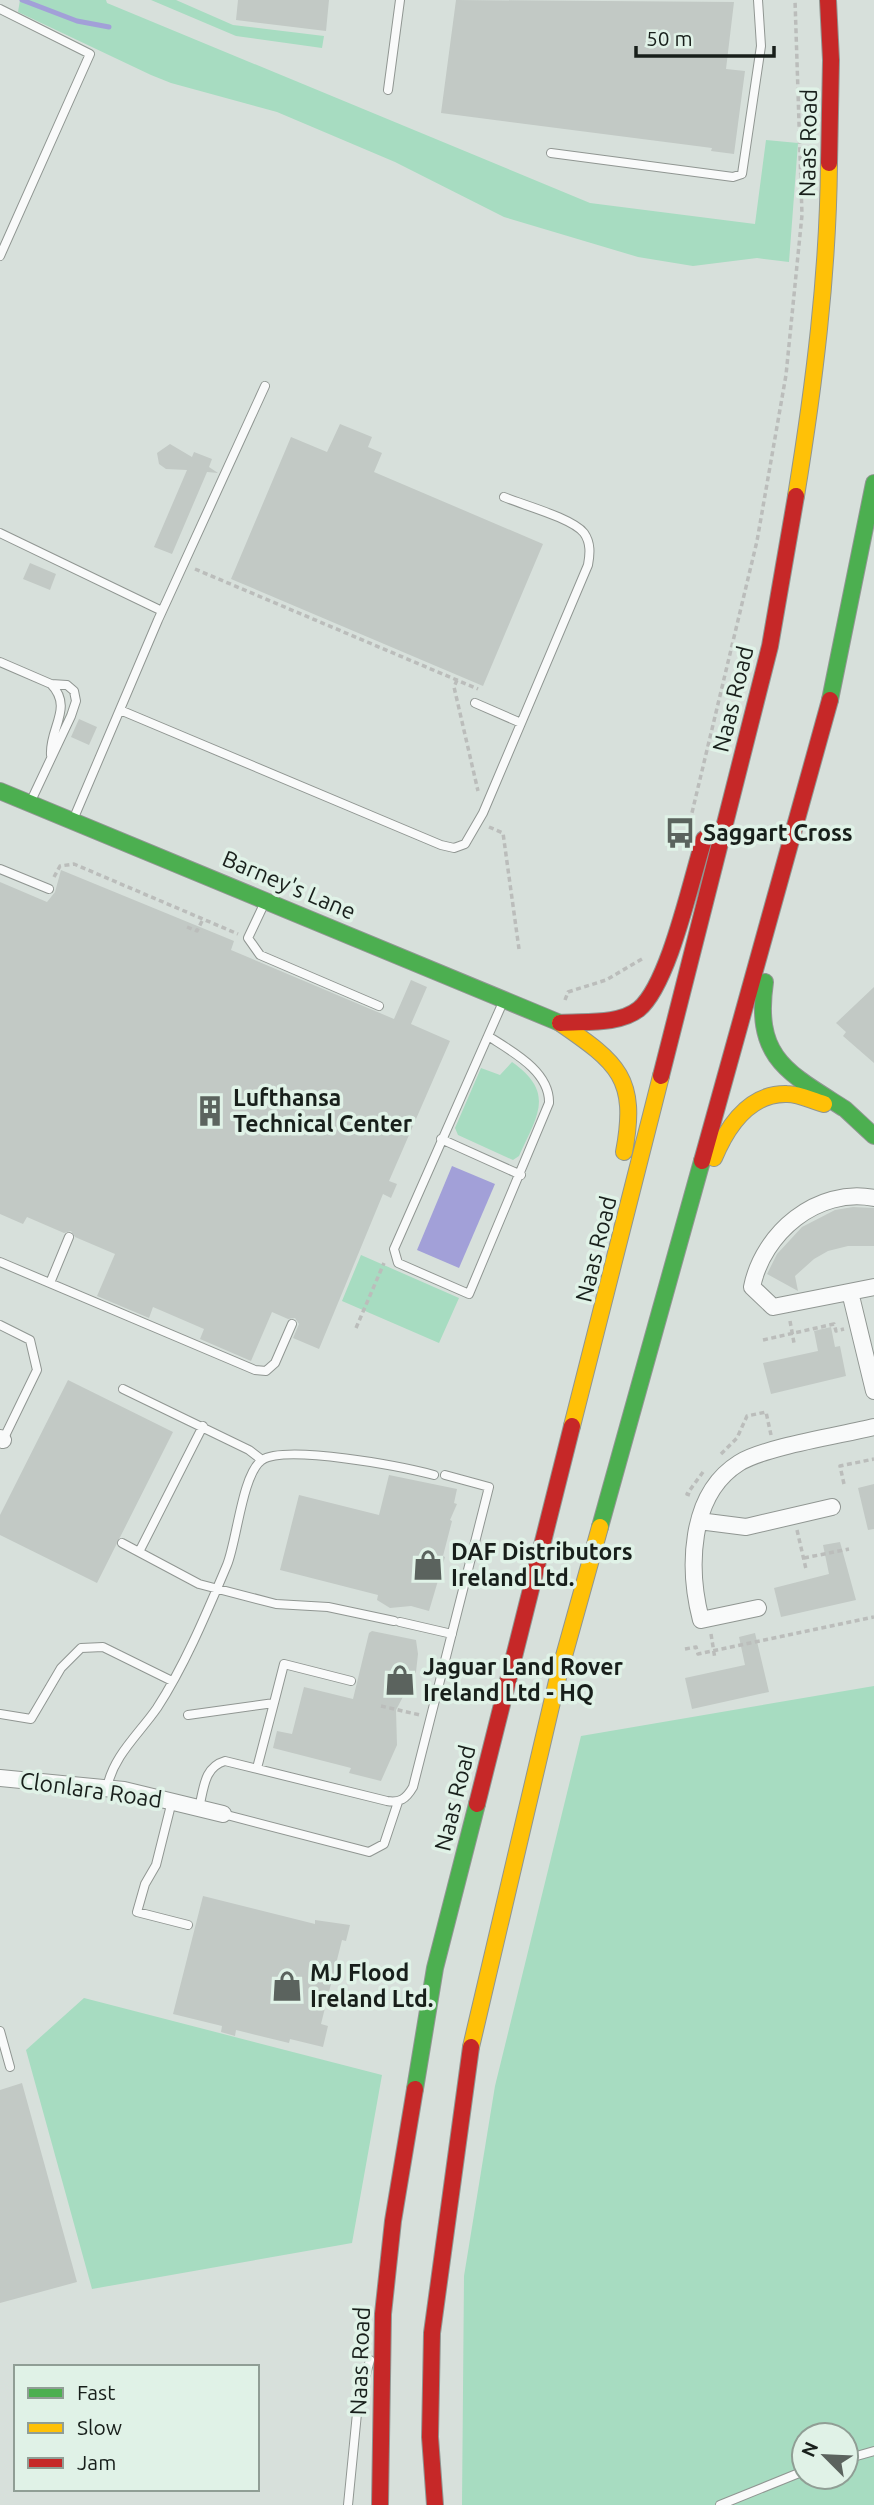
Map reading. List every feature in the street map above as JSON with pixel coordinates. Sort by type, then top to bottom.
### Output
[{"type":"main road","name":"Naas Road","points":[[380,2505],[383,2315],[395,2208],[435,1968],[770,646],[810,412],[827,262],[831,148],[828,0]]},
{"type":"main road","points":[[435,2505],[430,2437],[432,2333],[472,2037],[557,1681],[830,702],[874,484]]},
{"type":"main road","points":[[558,1022],[618,1019],[638,1010],[658,987],[692,876],[770,646]]},
{"type":"main road","name":"Barney's Lane","points":[[0,791],[558,1022]]},
{"type":"main road","points":[[792,837],[785,900],[760,1005],[765,1042],[783,1069],[845,1109],[874,1136]]},
{"type":"main road","points":[[558,1022],[607,1056],[627,1089],[632,1117],[619,1169]]},
{"type":"main road","points":[[666,1286],[720,1142],[742,1111],[760,1099],[786,1094],[845,1109]]},
{"type":"main road","points":[[544,1544],[577,1340]]},
{"type":"street","points":[[874,1198],[857,1195],[803,1211],[778,1233],[756,1265],[752,1287],[773,1307],[874,1287]]},
{"type":"street","points":[[850,1292],[874,1391]]},
{"type":"street","points":[[758,1608],[701,1620],[694,1595],[693,1561],[699,1521],[716,1486],[739,1463],[874,1427]]},
{"type":"street","points":[[699,1521],[746,1527],[832,1507]]},
{"type":"street","name":"Clonlara Road","points":[[0,1778],[107,1787],[223,1814]]},
{"type":"lane","points":[[388,90],[400,0]]},
{"type":"lane","points":[[551,153],[733,177],[742,174],[761,46],[758,0]]},
{"type":"lane","points":[[0,9],[90,54],[0,256]]},
{"type":"lane","points":[[74,820],[162,611],[265,386]]},
{"type":"lane","points":[[120,709],[441,845],[454,848],[465,844],[483,813],[588,565],[590,550],[585,534],[574,526],[504,497]]},
{"type":"lane","points":[[0,533],[162,611]]},
{"type":"lane","points":[[0,662],[51,684],[67,685],[74,691],[76,701],[30,803]]},
{"type":"lane","points":[[51,684],[62,700],[62,712],[50,744],[51,755]]},
{"type":"lane","points":[[475,703],[521,723]]},
{"type":"lane","points":[[0,869],[49,889]]},
{"type":"lane","points":[[265,900],[248,938],[260,955],[379,1006]]},
{"type":"lane","points":[[488,1036],[526,1062],[546,1085],[549,1094],[547,1111],[469,1294],[398,1264],[394,1250],[504,999]]},
{"type":"lane","points":[[441,1139],[520,1175]]},
{"type":"lane","points":[[50,1283],[69,1237]]},
{"type":"lane","points":[[0,1262],[254,1370],[267,1371],[275,1363],[292,1324]]},
{"type":"lane","points":[[0,1325],[30,1340],[37,1370],[1,1441]]},
{"type":"lane","points":[[123,1389],[203,1426],[249,1450],[262,1460]]},
{"type":"lane","points":[[139,1552],[203,1426]]},
{"type":"lane","points":[[107,1787],[111,1768],[157,1707],[218,1587],[231,1556],[251,1474],[262,1460],[280,1454],[390,1463],[434,1475]]},
{"type":"lane","points":[[223,1814],[369,1852],[384,1844],[398,1802],[408,1796],[413,1787],[489,1487],[445,1475]]},
{"type":"lane","points":[[122,1543],[199,1584],[276,1604],[328,1606],[452,1634]]},
{"type":"lane","points":[[0,1714],[31,1719],[61,1668],[81,1648],[103,1647],[172,1681]]},
{"type":"lane","points":[[257,1768],[284,1664],[351,1681]]},
{"type":"lane","points":[[188,1714],[274,1703]]},
{"type":"lane","points":[[199,1808],[209,1771],[214,1765],[233,1762],[398,1802]]},
{"type":"lane","points":[[172,1801],[156,1865],[145,1884],[136,1912],[188,1925]]},
{"type":"lane","points":[[0,2031],[10,2067]]},
{"type":"lane","points":[[348,2505],[358,2403],[383,2315]]},
{"type":"lane","points":[[720,2505],[790,2477]]},
{"type":"path","points":[[690,825],[757,541],[786,375],[802,215],[794,0]]},
{"type":"path","points":[[183,564],[480,690],[475,703]]},
{"type":"path","points":[[457,680],[454,687],[486,826],[503,833],[519,949]]},
{"type":"path","points":[[49,889],[60,866],[74,864],[248,938]]},
{"type":"path","points":[[187,926],[197,931],[203,919]]},
{"type":"path","points":[[558,1022],[568,992],[625,971],[650,953]]},
{"type":"path","points":[[356,1328],[383,1264],[394,1257]]},
{"type":"path","points":[[787,1304],[794,1343]]},
{"type":"path","points":[[763,1340],[834,1324],[836,1331],[850,1328],[857,1322]]},
{"type":"path","points":[[844,1484],[840,1466],[874,1458]]},
{"type":"path","points":[[794,1516],[806,1569]]},
{"type":"path","points":[[804,1558],[849,1549]]},
{"type":"path","points":[[685,1649],[696,1647],[698,1654],[874,1617]]},
{"type":"path","points":[[708,1619],[715,1659]]},
{"type":"path","points":[[381,1706],[429,1717]]},
{"type":"green space","points":[[20,0],[106,0],[107,3],[590,203],[755,224],[766,140],[798,143],[789,262],[757,258],[693,266],[638,257],[504,217],[395,162],[277,112],[151,75],[18,12]]},
{"type":"green space","points":[[151,0],[176,0],[233,25],[324,36],[322,48],[236,36]]},
{"type":"green space","points":[[512,1062],[526,1073],[534,1084],[539,1106],[519,1156],[513,1160],[458,1135],[455,1128],[481,1068],[500,1075]]},
{"type":"green space","points":[[361,1255],[459,1298],[439,1343],[342,1301]]},
{"type":"green space","points":[[874,1686],[874,2505],[462,2505],[464,2276],[495,2086],[581,1736]]},
{"type":"green space","points":[[84,1998],[382,2075],[352,2243],[92,2289],[26,2050]]},
{"type":"water","points":[[452,1166],[495,1184],[459,1268],[417,1250]]},
{"type":"building","points":[[238,0],[329,0],[326,31],[236,20]]},
{"type":"building","points":[[456,0],[734,2],[726,69],[745,71],[734,154],[711,151],[712,148],[441,113]]},
{"type":"building","points":[[340,424],[372,437],[368,447],[382,453],[374,472],[543,544],[483,686],[231,579],[291,437],[327,452]]},
{"type":"building","points":[[170,444],[192,457],[194,452],[212,459],[209,467],[218,473],[207,472],[172,554],[154,547],[187,470],[166,469],[159,464],[157,453]]},
{"type":"building","points":[[30,563],[56,574],[50,590],[23,579]]},
{"type":"building","points":[[79,719],[97,727],[89,745],[71,737]]},
{"type":"building","name":"Lufthansa Technical Center","points":[[61,870],[234,941],[231,950],[394,1019],[411,980],[427,987],[411,1024],[450,1041],[389,1181],[397,1184],[391,1198],[383,1194],[319,1349],[293,1338],[299,1324],[295,1318],[288,1319],[272,1312],[251,1361],[200,1339],[204,1329],[153,1307],[149,1318],[97,1296],[115,1254],[75,1237],[71,1231],[64,1233],[27,1217],[23,1224],[0,1214],[0,882],[47,902],[55,892]]},
{"type":"building","points":[[874,987],[874,1063],[843,1036],[846,1032],[836,1023]]},
{"type":"building","points":[[874,1208],[874,1246],[848,1246],[828,1251],[814,1259],[795,1276],[798,1291],[767,1274],[777,1254],[802,1227],[835,1210]]},
{"type":"building","points":[[831,1327],[835,1347],[840,1346],[846,1376],[771,1394],[763,1363],[818,1351],[814,1331]]},
{"type":"building","points":[[68,1380],[173,1432],[97,1583],[0,1535],[0,1515]]},
{"type":"building","points":[[389,1475],[457,1489],[454,1503],[457,1504],[450,1520],[452,1521],[443,1556],[445,1557],[429,1611],[411,1606],[390,1608],[377,1600],[378,1595],[280,1570],[299,1495],[379,1515]]},
{"type":"building","points":[[874,1484],[874,1529],[868,1530],[858,1488]]},
{"type":"building","points":[[840,1542],[856,1600],[781,1617],[774,1588],[829,1574],[823,1545]]},
{"type":"building","points":[[372,1631],[416,1640],[418,1654],[416,1672],[396,1710],[397,1745],[381,1781],[349,1773],[351,1768],[273,1748],[277,1731],[292,1734],[304,1687],[353,1699],[369,1633]]},
{"type":"building","points":[[755,1633],[769,1692],[692,1709],[685,1678],[745,1665],[739,1637]]},
{"type":"building","points":[[203,1896],[315,1924],[315,1920],[350,1925],[346,1941],[342,1940],[321,2024],[328,2026],[323,2047],[290,2039],[289,2043],[236,2030],[235,2036],[221,2032],[222,2026],[173,2014]]},
{"type":"building","points":[[22,2083],[77,2282],[0,2303],[0,2090]]},
{"type":"waterway","points":[[22,0],[77,21],[109,27]]},
{"type":"traffic: fast","points":[[830,700],[874,483]]},
{"type":"traffic: fast","points":[[0,791],[560,1023]]},
{"type":"traffic: fast","points":[[765,982],[763,1008],[770,1046],[791,1073],[845,1109]]},
{"type":"traffic: fast","points":[[845,1109],[874,1136]]},
{"type":"traffic: fast","points":[[600,1527],[702,1161]]},
{"type":"traffic: fast","points":[[415,2089],[435,1968],[477,1804]]},
{"type":"traffic: slow","points":[[796,496],[819,330],[829,163]]},
{"type":"traffic: slow","points":[[560,1023],[596,1050],[619,1075],[628,1106],[624,1152]]},
{"type":"traffic: slow","points":[[572,1426],[661,1076]]},
{"type":"traffic: slow","points":[[714,1158],[733,1124],[741,1114],[761,1099],[792,1094],[824,1104]]},
{"type":"traffic: slow","points":[[471,2047],[557,1681],[600,1527]]},
{"type":"traffic: jam","points":[[828,0],[831,60],[829,163]]},
{"type":"traffic: jam","points":[[661,1076],[770,646],[796,496]]},
{"type":"traffic: jam","points":[[702,1161],[830,700]]},
{"type":"traffic: jam","points":[[560,1023],[622,1018],[639,1009],[650,996],[669,955],[704,839]]},
{"type":"traffic: jam","points":[[477,1804],[572,1426]]},
{"type":"traffic: jam","points":[[435,2505],[430,2437],[432,2333],[471,2047]]},
{"type":"traffic: jam","points":[[380,2505],[383,2314],[393,2221],[415,2089]]},
{"type":"place","name":"Saggart Cross","points":[[680,833]]},
{"type":"place","name":"Lufthansa Technical Center","points":[[210,1111]]},
{"type":"place","name":"DAF Distributors Ireland Ltd.","points":[[428,1565]]},
{"type":"place","name":"Jaguar Land Rover Ireland Ltd - HQ","points":[[400,1680]]},
{"type":"place","name":"MJ Flood Ireland Ltd.","points":[[287,1986]]}]
